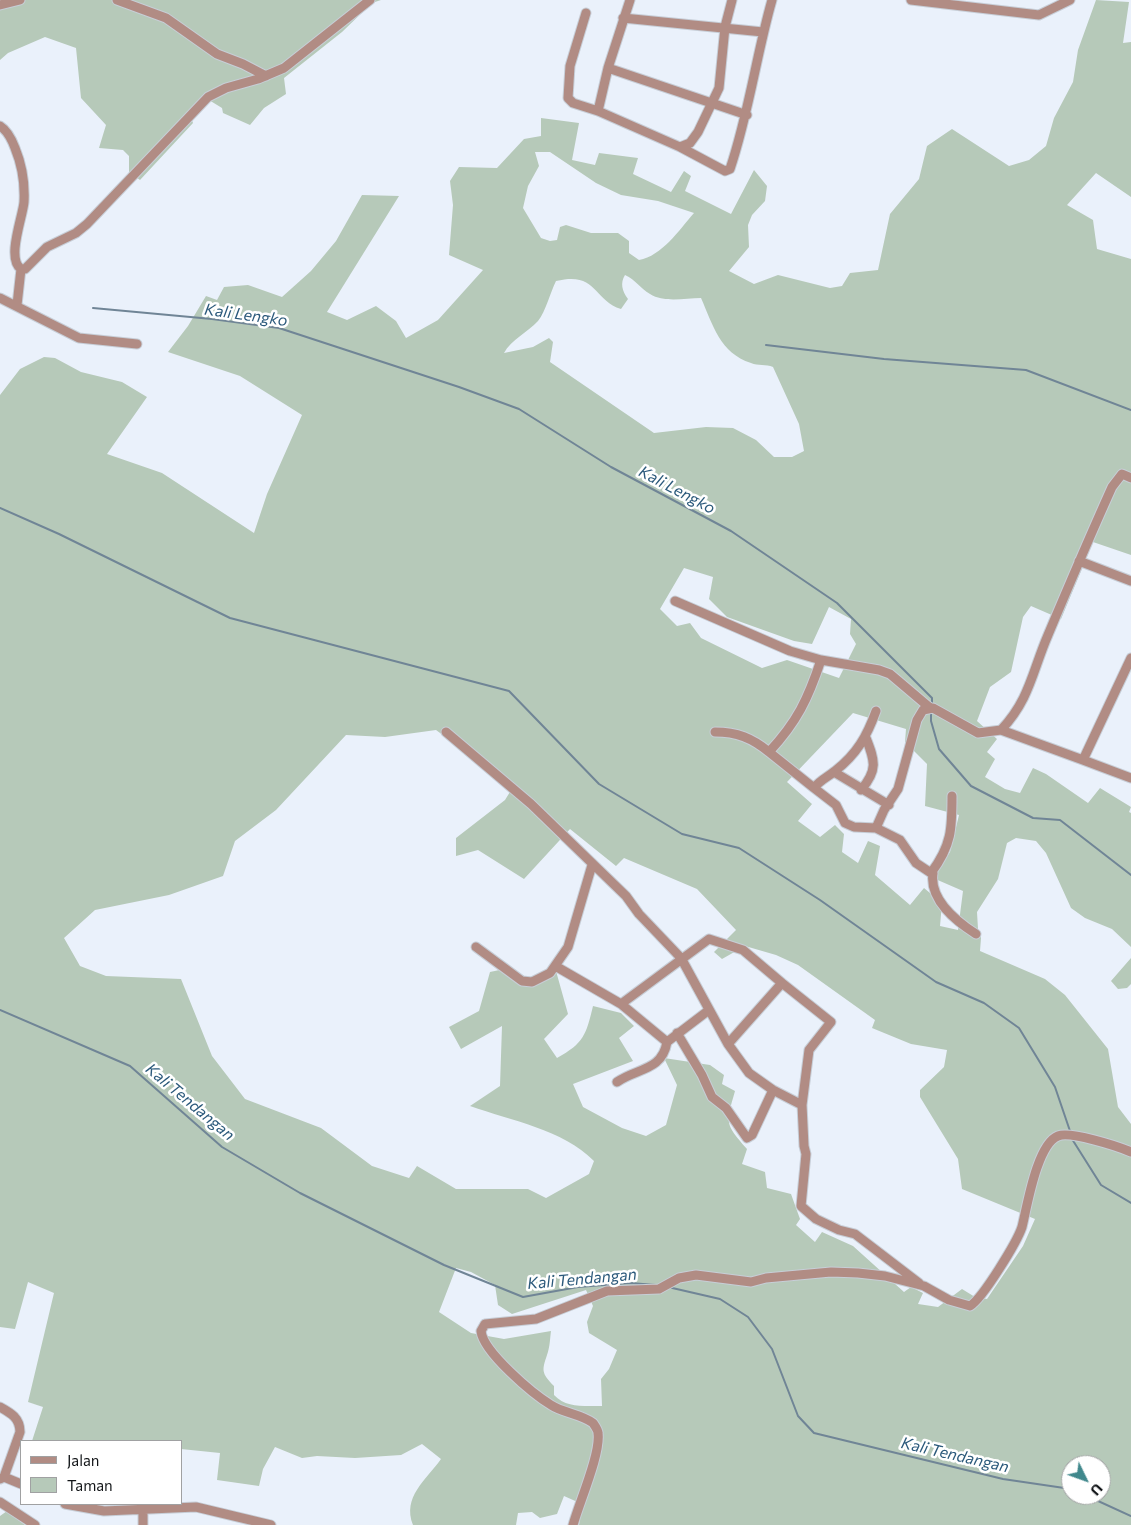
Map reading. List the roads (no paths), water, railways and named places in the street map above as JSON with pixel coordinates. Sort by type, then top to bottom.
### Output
[{"type":"street","points":[[0,5],[20,0]]},
{"type":"street","points":[[117,0],[166,18],[217,54],[243,64],[266,76]]},
{"type":"street","points":[[21,269],[25,269],[47,247],[81,229],[132,179],[208,97],[226,88],[266,76],[292,62],[370,0]]},
{"type":"street","points":[[598,111],[608,68],[630,0]]},
{"type":"street","points":[[680,147],[694,138],[712,105],[720,82],[725,27],[732,0]]},
{"type":"street","points":[[586,12],[570,66],[567,95],[573,103],[598,111],[728,170],[747,115],[763,32],[772,0]]},
{"type":"street","points":[[911,0],[1039,15],[1070,0]]},
{"type":"street","points":[[624,18],[763,32]]},
{"type":"street","points":[[608,68],[643,78],[712,105],[747,115]]},
{"type":"street","points":[[0,126],[10,136],[22,170],[24,202],[15,245],[16,264],[21,269]]},
{"type":"street","points":[[17,305],[21,269]]},
{"type":"street","points":[[0,298],[79,338],[137,344]]},
{"type":"street","points":[[1000,730],[1016,713],[1029,690],[1040,654],[1112,487],[1122,474],[1131,478]]},
{"type":"street","points":[[1079,561],[1131,581]]},
{"type":"street","points":[[674,601],[790,651],[821,660],[879,670],[890,674],[931,707],[978,733],[1000,730],[1131,778]]},
{"type":"street","points":[[1083,760],[1131,658]]},
{"type":"street","points":[[769,752],[790,730],[801,713],[821,660]]},
{"type":"street","points":[[876,828],[902,779],[917,720],[923,710],[931,707]]},
{"type":"street","points":[[814,788],[827,775],[834,772],[866,738],[876,711]]},
{"type":"street","points":[[446,732],[531,804],[626,896],[639,914],[680,958],[728,1044],[749,1073],[773,1090],[802,1105]]},
{"type":"street","points":[[715,732],[731,732],[744,736],[769,752],[836,805],[840,818],[848,825],[876,828],[900,840],[916,864],[933,873],[933,884],[944,908],[976,934]]},
{"type":"street","points":[[861,790],[871,775],[874,766],[866,738]]},
{"type":"street","points":[[834,772],[861,790],[889,805]]},
{"type":"street","points":[[931,873],[946,850],[951,836],[952,796]]},
{"type":"street","points":[[476,947],[522,981],[532,982],[540,980],[556,967],[575,929],[581,898],[592,865]]},
{"type":"street","points":[[621,1004],[680,958],[707,940],[713,939],[743,950],[832,1024],[809,1050],[802,1105],[806,1154],[800,1206],[816,1219],[839,1230],[855,1234],[924,1286]]},
{"type":"street","points":[[556,967],[621,1004],[667,1042]]},
{"type":"street","points":[[728,1044],[782,983]]},
{"type":"street","points":[[617,1082],[657,1063],[664,1055],[667,1042],[709,1010]]},
{"type":"street","points":[[677,1033],[702,1075],[712,1097],[726,1108],[748,1138],[752,1135],[773,1090]]},
{"type":"street","points":[[573,1525],[597,1449],[598,1433],[596,1427],[550,1405],[535,1394],[485,1344],[481,1336],[482,1328],[485,1324],[536,1319],[607,1291],[662,1286],[696,1275],[750,1282],[766,1278],[831,1272],[885,1276],[924,1286],[970,1306],[979,1299],[1021,1228],[1037,1163],[1057,1136],[1069,1135],[1131,1152]]},
{"type":"street","points":[[0,1407],[13,1416],[20,1425],[20,1432],[2,1478],[20,1484]]},
{"type":"street","points":[[0,1502],[35,1525]]},
{"type":"street","points":[[70,1505],[97,1510],[142,1511],[196,1507],[251,1522],[271,1525]]},
{"type":"street","points":[[142,1511],[143,1525]]},
{"type":"waterway","name":"Kali Lengko","points":[[93,308],[212,319],[279,328],[459,387],[519,409],[611,467],[731,531],[837,603],[932,698],[932,706]]},
{"type":"waterway","points":[[766,345],[884,359],[1026,370],[1131,410]]},
{"type":"waterway","points":[[0,508],[59,534],[230,618],[509,691],[599,784],[682,834],[739,848],[820,900],[936,982],[984,1003],[1019,1028],[1055,1087],[1070,1131]]},
{"type":"waterway","name":"Kali Lengko","points":[[931,711],[931,721],[939,749],[971,786],[1033,818],[1060,820],[1131,875]]},
{"type":"waterway","name":"Kali Tendangan","points":[[0,1010],[130,1066],[222,1147],[300,1193],[444,1265],[523,1297],[578,1287],[630,1283],[656,1285]]},
{"type":"waterway","points":[[1072,1139],[1101,1185],[1131,1203]]},
{"type":"waterway","name":"Kali Tendangan","points":[[668,1287],[720,1299],[748,1317],[772,1349],[798,1416],[814,1433],[1003,1479],[1061,1488]]},
{"type":"waterway","name":"Kali Tendangan","points":[[1107,1505],[1131,1516]]}]
